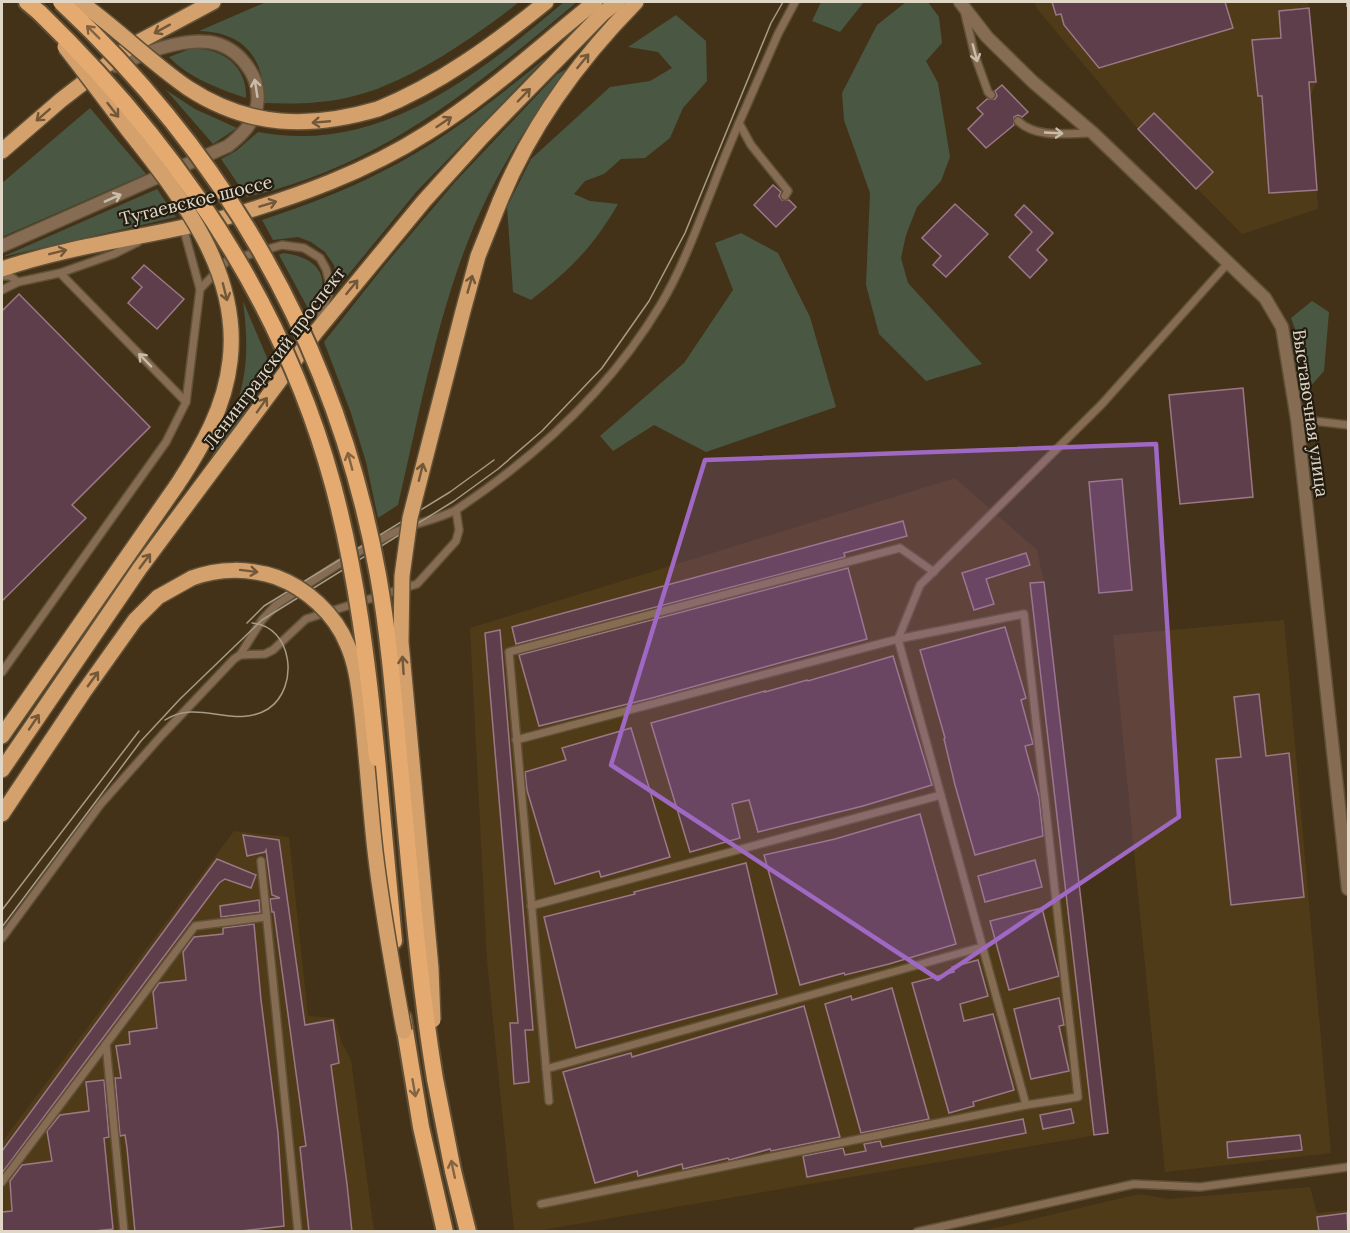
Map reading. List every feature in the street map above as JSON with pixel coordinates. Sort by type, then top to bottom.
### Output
[{"type":"highway","points":[[61,2],[117,56],[148,90],[181,131],[232,204],[296,318],[337,418],[369,528],[378,578],[393,685],[420,968],[435,1079],[453,1171],[468,1232]]},
{"type":"highway","points":[[33,7],[128,106],[189,182],[236,256],[283,349],[306,404],[333,484],[345,533],[362,629],[404,1031],[431,1176],[445,1232]]},
{"type":"main road","points":[[80,2],[106,20],[188,88],[235,111],[270,120],[312,123],[349,117],[378,109],[419,91],[496,40],[546,2]]},
{"type":"main road","points":[[2,151],[86,80],[131,46],[213,2]]},
{"type":"main road","name":"Тутаевское шоссе","points":[[2,269],[56,253],[183,227],[282,200],[330,182],[426,134],[464,108],[595,2]]},
{"type":"main road","name":"Ленинградский проспект","points":[[2,770],[140,568],[315,333],[382,251],[482,137],[602,14],[617,2]]},
{"type":"main road","points":[[435,1079],[431,968],[401,642],[406,541],[420,475],[462,311],[478,256],[500,201],[525,145],[572,75],[608,30],[636,2]]},
{"type":"main road","points":[[2,736],[199,451],[214,422],[231,361],[232,332],[222,281],[202,233],[168,180],[33,7]]},
{"type":"main road","points":[[2,814],[135,620],[158,597],[192,578],[231,570],[249,571],[283,580],[297,587],[321,606],[332,619],[347,643],[358,683],[375,853],[388,944],[404,1031]]},
{"type":"street","name":"Выставочная улица","points":[[962,5],[987,37],[1033,82],[1093,133],[1265,298],[1282,327],[1297,419],[1348,890]]},
{"type":"street","points":[[2,246],[228,146],[247,128],[257,106],[258,92],[254,77],[247,65],[236,53],[210,42],[173,45],[134,58],[86,80]]},
{"type":"lane","points":[[2,938],[100,805],[162,735],[240,655],[262,620],[276,604],[390,534],[419,522],[442,518],[456,510],[529,458],[615,370],[661,304],[692,244],[739,123],[778,34],[795,2]]},
{"type":"lane","points":[[962,5],[975,56],[991,95]]},
{"type":"lane","points":[[1018,121],[1026,128],[1048,133],[1093,133]]},
{"type":"lane","points":[[739,123],[751,145],[788,191],[784,196]]},
{"type":"lane","points":[[2,672],[166,442],[186,402],[200,288],[183,227]]},
{"type":"lane","points":[[2,290],[18,282],[60,273],[114,254],[161,231]]},
{"type":"lane","points":[[200,288],[227,261],[282,245],[304,248],[320,258],[326,268],[329,281],[329,293],[315,333]]},
{"type":"lane","points":[[1026,1105],[898,639],[920,585],[1102,404],[1228,263]]},
{"type":"lane","points":[[60,273],[186,402]]},
{"type":"lane","points":[[2,276],[10,276],[18,282]]},
{"type":"lane","points":[[1297,419],[1348,425]]},
{"type":"lane","points":[[240,655],[265,654],[273,650],[306,619],[417,584],[456,541],[459,530],[456,510]]},
{"type":"lane","points":[[549,1101],[508,652],[900,548],[934,572]]},
{"type":"lane","points":[[516,740],[898,639],[1024,614],[1078,1097],[1026,1105],[541,1204]]},
{"type":"lane","points":[[531,906],[941,795]]},
{"type":"lane","points":[[261,861],[298,1232]]},
{"type":"lane","points":[[2,1182],[195,926],[266,917]]},
{"type":"lane","points":[[546,1069],[982,947]]},
{"type":"lane","points":[[106,1044],[124,1232]]},
{"type":"lane","points":[[917,1232],[1134,1184],[1200,1187],[1348,1167]]},
{"type":"highlighted area","points":[[1156,444],[1179,817],[938,979],[611,765],[705,460]]},
{"type":"shaded area","points":[[1034,2],[1308,2],[1316,82],[1310,97],[1318,209],[1242,234],[1138,129],[1038,10]]},
{"type":"shaded area","points":[[955,478],[1037,550],[1044,582],[1108,1133],[536,1231],[514,1231],[487,960],[470,628]]},
{"type":"shaded area","points":[[1284,620],[1331,1153],[1165,1172],[1113,635]]},
{"type":"shaded area","points":[[234,831],[289,837],[308,1016],[335,1018],[341,1041],[351,1060],[374,1231],[2,1231],[2,1142]]},
{"type":"shaded area","points":[[1310,1187],[1317,1213],[1348,1210],[1348,1231],[978,1232],[1139,1194],[1168,1199]]},
{"type":"green space","points":[[266,2],[519,2],[460,45],[391,83],[368,92],[336,100],[263,103],[261,73],[249,51],[228,36],[199,31]]},
{"type":"green space","points":[[564,2],[577,2],[463,93],[384,144],[342,165],[296,183],[247,197],[221,159],[236,151],[258,132],[303,136],[345,132],[385,120],[424,103],[497,56]]},
{"type":"green space","points":[[821,2],[864,2],[840,32],[812,21]]},
{"type":"green space","points":[[906,2],[928,2],[939,17],[942,43],[926,61],[938,83],[950,157],[941,181],[917,207],[906,235],[901,258],[908,283],[982,364],[926,381],[879,334],[866,285],[870,193],[844,120],[842,93],[877,25]]},
{"type":"green space","points":[[676,15],[706,41],[707,81],[683,108],[670,138],[645,158],[621,159],[604,174],[585,181],[574,194],[590,201],[618,204],[580,257],[531,300],[513,292],[507,207],[531,159],[610,87],[650,81],[672,68],[658,52],[628,47]]},
{"type":"green space","points":[[190,49],[212,51],[230,60],[242,76],[246,98],[195,77],[169,57]]},
{"type":"green space","points":[[547,57],[417,191],[339,286],[334,265],[325,252],[311,242],[298,237],[273,240],[262,220],[337,192],[404,160],[467,119]]},
{"type":"green space","points":[[567,69],[516,145],[474,226],[439,329],[398,505],[378,518],[366,462],[351,413],[324,342],[455,182],[557,74]]},
{"type":"green space","points":[[166,90],[195,109],[237,128],[213,144]]},
{"type":"green space","points":[[90,108],[146,174],[2,237],[2,183]]},
{"type":"green space","points":[[157,189],[176,217],[2,257]]},
{"type":"green space","points":[[741,233],[778,253],[810,317],[836,407],[706,452],[654,425],[613,451],[600,436],[684,363],[733,290],[715,243]]},
{"type":"green space","points":[[283,253],[296,255],[306,260],[320,272],[322,290],[310,312],[279,255]]},
{"type":"green space","points":[[243,301],[271,367],[238,424],[208,463],[230,422],[242,385],[246,347]]},
{"type":"green space","points":[[1312,301],[1329,312],[1324,371],[1308,389],[1299,340],[1291,318]]},
{"type":"building","points":[[1052,2],[1225,2],[1233,28],[1099,68],[1064,25],[1061,14],[1056,15]]},
{"type":"building","points":[[1309,8],[1316,82],[1309,82],[1317,190],[1269,193],[1262,96],[1258,96],[1252,40],[1281,38],[1279,11]]},
{"type":"building","points":[[1002,85],[1028,112],[1022,117],[1018,115],[1014,117],[1014,125],[986,148],[968,129],[983,114],[977,108],[987,99],[995,99],[997,96],[995,91]]},
{"type":"building","points":[[1154,113],[1213,172],[1196,189],[1138,129]]},
{"type":"building","points":[[773,185],[781,192],[779,196],[782,200],[789,200],[796,207],[776,227],[754,205]]},
{"type":"building","points":[[955,204],[988,234],[946,277],[933,265],[941,256],[922,238]]},
{"type":"building","points":[[1024,205],[1053,233],[1037,250],[1047,260],[1030,278],[1009,257],[1032,232],[1015,215]]},
{"type":"building","points":[[144,265],[184,299],[157,329],[128,303],[142,287],[132,278]]},
{"type":"building","points":[[19,294],[150,427],[72,505],[86,518],[2,601],[2,311]]},
{"type":"building","points":[[1243,388],[1253,497],[1180,504],[1169,395]]},
{"type":"building","points":[[1122,479],[1132,590],[1099,593],[1089,482]]},
{"type":"building","points":[[903,521],[907,536],[844,553],[845,557],[516,644],[512,627]]},
{"type":"building","points":[[1026,553],[1030,565],[986,579],[994,604],[974,610],[962,573]]},
{"type":"building","points":[[848,568],[867,639],[652,698],[539,726],[519,655]]},
{"type":"building","points":[[1044,582],[1108,1133],[1094,1135],[1030,583]]},
{"type":"building","points":[[1005,627],[1026,698],[1021,700],[1033,744],[1025,746],[1039,797],[1043,836],[975,855],[920,650]]},
{"type":"building","points":[[500,630],[533,1030],[525,1030],[529,1082],[514,1084],[510,1023],[518,1023],[485,633]]},
{"type":"building","points":[[893,656],[932,785],[863,806],[758,832],[749,800],[732,804],[740,838],[690,852],[651,723]]},
{"type":"building","points":[[1259,694],[1266,756],[1289,753],[1304,897],[1231,905],[1216,759],[1241,757],[1234,697]]},
{"type":"building","points":[[631,728],[670,857],[601,877],[599,871],[555,884],[527,790],[525,772],[566,760],[562,748]]},
{"type":"building","points":[[920,814],[956,944],[889,964],[800,985],[764,855],[835,839]]},
{"type":"building","points":[[243,835],[279,840],[305,1025],[333,1020],[339,1063],[331,1065],[352,1232],[309,1232],[300,1147],[306,1146],[274,912],[272,912],[270,899],[280,898],[272,895],[266,850],[247,856]]},
{"type":"building","points":[[217,859],[256,875],[251,888],[225,879],[219,883],[2,1173],[2,1151]]},
{"type":"building","points":[[1035,860],[1042,887],[985,902],[978,876]]},
{"type":"building","points":[[746,863],[777,994],[576,1048],[544,917]]},
{"type":"building","points":[[259,900],[260,912],[221,917],[220,906]]},
{"type":"building","points":[[1042,908],[1059,976],[1009,990],[990,921]]},
{"type":"building","points":[[254,924],[278,1133],[284,1226],[231,1232],[135,1232],[125,1135],[120,1136],[115,1078],[121,1078],[116,1046],[130,1044],[129,1032],[157,1028],[153,992],[159,983],[186,980],[183,952],[194,937],[223,934],[223,928]]},
{"type":"building","points":[[978,960],[988,996],[960,1004],[964,1021],[993,1014],[1014,1090],[973,1102],[974,1106],[949,1113],[912,983],[954,972],[952,967]]},
{"type":"building","points":[[892,988],[929,1119],[861,1133],[825,1004],[851,996],[852,1000]]},
{"type":"building","points":[[1059,998],[1064,1025],[1059,1026],[1069,1071],[1031,1079],[1014,1009]]},
{"type":"building","points":[[804,1006],[840,1137],[771,1151],[770,1149],[683,1169],[682,1164],[638,1176],[637,1171],[595,1183],[563,1072],[631,1053],[632,1057]]},
{"type":"building","points":[[104,1080],[109,1137],[104,1138],[113,1229],[85,1232],[2,1232],[2,1212],[12,1211],[10,1181],[22,1165],[52,1161],[47,1131],[60,1115],[89,1111],[86,1082]]},
{"type":"building","points":[[1071,1109],[1074,1123],[1043,1129],[1040,1115]]},
{"type":"building","points":[[1023,1119],[1026,1133],[807,1177],[803,1156],[843,1148],[845,1155],[866,1151],[864,1144],[880,1141],[882,1147]]},
{"type":"building","points":[[1300,1135],[1302,1150],[1228,1158],[1227,1142]]},
{"type":"building","points":[[1347,1213],[1348,1232],[1319,1232],[1317,1217]]},
{"type":"tram line","points":[[2,927],[141,741],[180,699],[262,620],[454,501],[498,469],[542,431],[602,368],[649,301],[685,233],[771,23],[783,2]]},
{"type":"tram line","points":[[247,623],[264,606],[450,492],[494,460]]},
{"type":"tram line","points":[[165,720],[190,712],[229,716],[255,715],[268,709],[278,699],[285,687],[288,673],[284,646],[266,627],[252,623]]},
{"type":"tram line","points":[[2,910],[139,731]]},
{"type":"railway","points":[[1348,2],[1348,7]]}]
